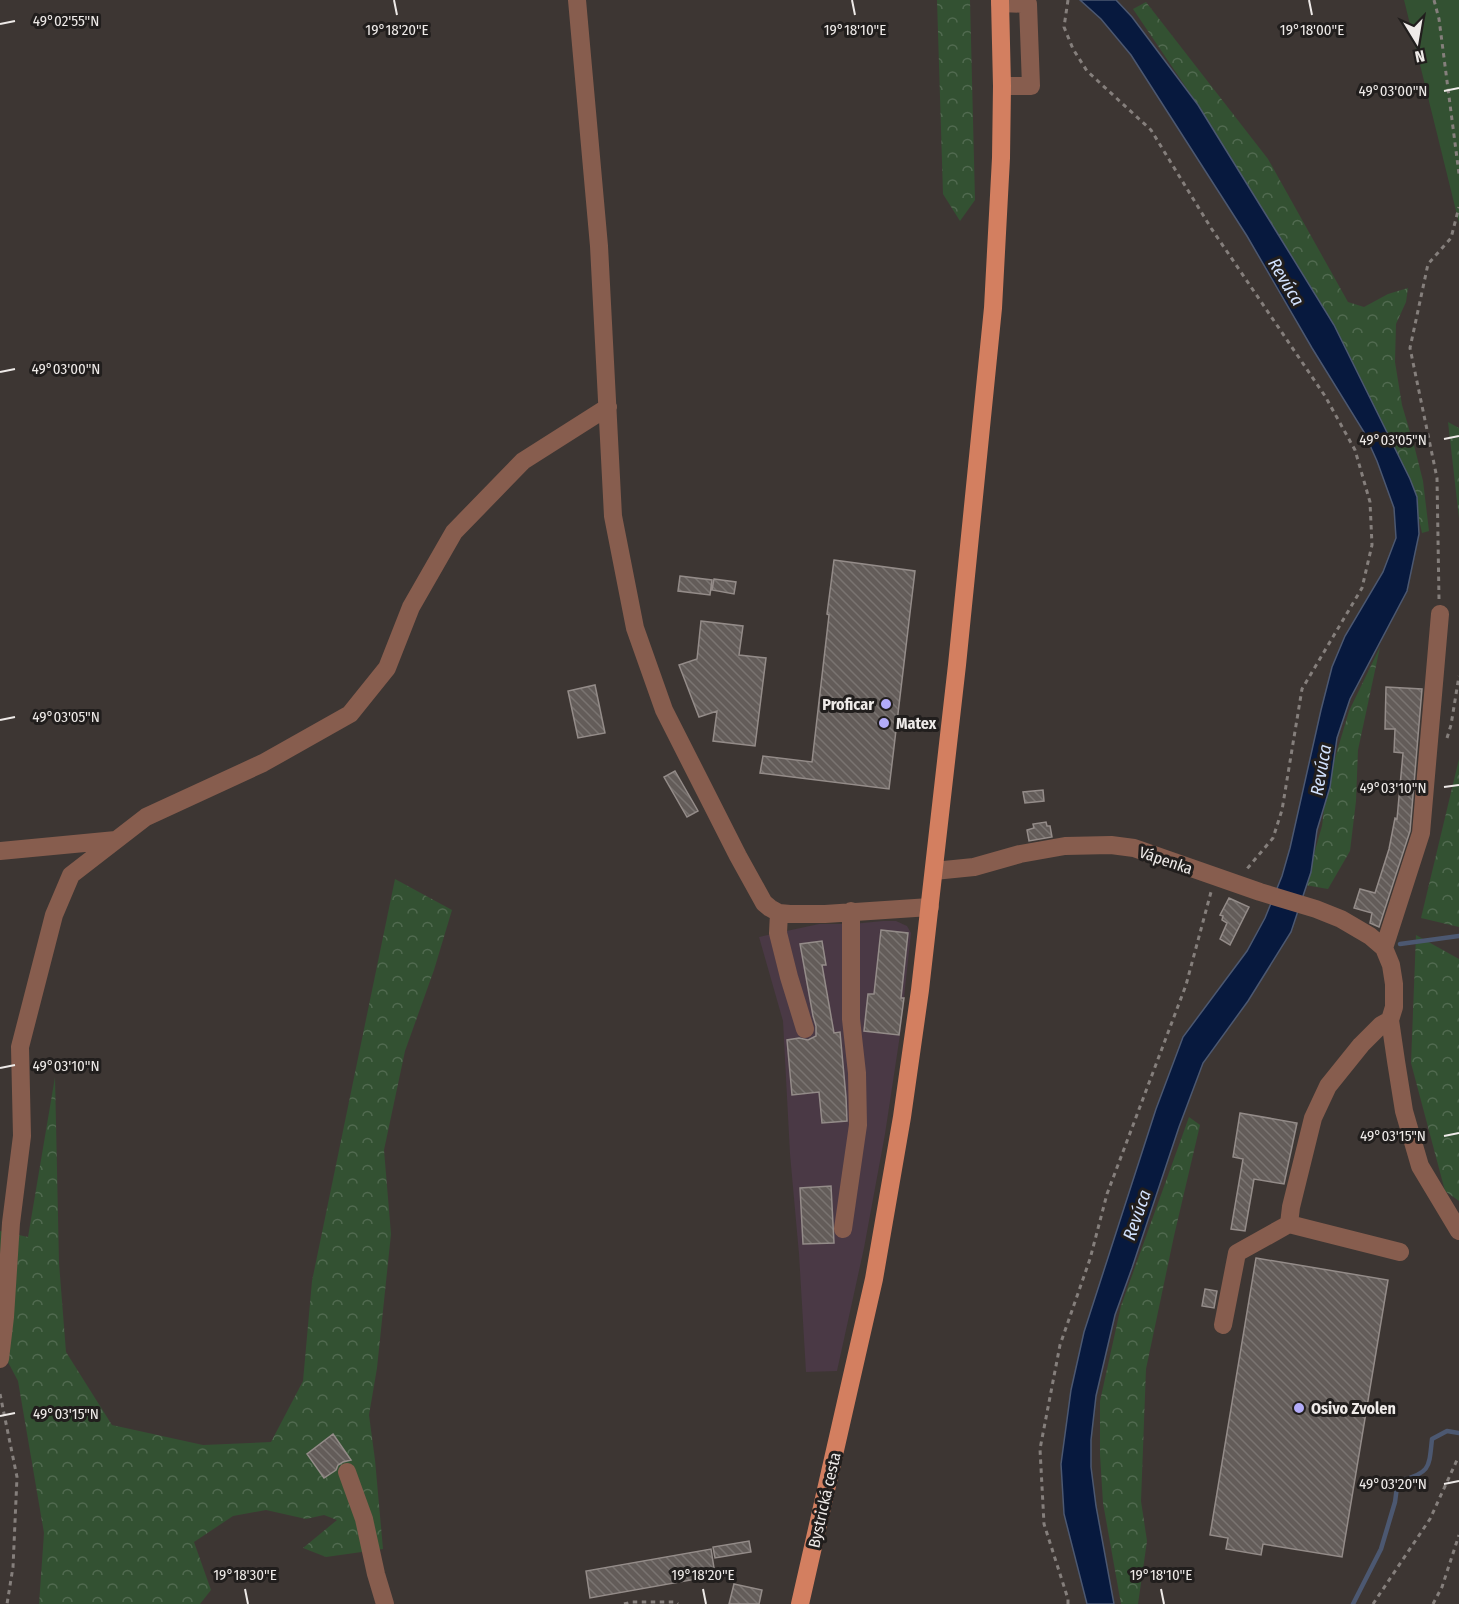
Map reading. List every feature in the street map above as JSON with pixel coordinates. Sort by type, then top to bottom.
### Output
[{"type":"main road","name":"Bystrická cesta","points":[[800,1604],[874,1279],[916,1023],[957,665],[993,308],[999,205],[1002,86],[1000,2]]},
{"type":"street","points":[[577,0],[599,246],[614,516],[635,628],[664,710],[738,856],[764,903],[770,908],[779,913],[825,914],[930,907]]},
{"type":"street","points":[[1000,2],[1028,4],[1031,86],[1002,86]]},
{"type":"street","points":[[0,1359],[11,1223],[22,1136],[20,1047],[54,915],[71,875],[146,817],[263,763],[350,714],[387,668],[411,607],[454,532],[523,461],[608,407]]},
{"type":"street","points":[[1440,614],[1421,833],[1384,948],[1391,964],[1394,984],[1394,1006],[1390,1020],[1404,1111],[1420,1166],[1459,1230]]},
{"type":"street","points":[[0,851],[116,840]]},
{"type":"street","name":"Vápenka","points":[[934,871],[974,867],[1020,854],[1065,846],[1111,845],[1134,848],[1341,919],[1370,936],[1384,948]]},
{"type":"street","points":[[843,1230],[858,1125],[851,1019],[851,911]]},
{"type":"street","points":[[779,913],[777,933],[805,1029]]},
{"type":"street","points":[[1289,1224],[1291,1207],[1313,1118],[1328,1086],[1361,1046],[1390,1020]]},
{"type":"street","points":[[1224,1325],[1237,1253],[1289,1224],[1400,1252]]},
{"type":"street","points":[[347,1472],[364,1519],[385,1604]]},
{"type":"path","points":[[1068,0],[1064,27],[1073,49],[1087,70],[1151,130],[1211,228],[1325,396],[1355,450],[1370,502],[1372,545],[1362,588],[1302,689],[1282,810],[1273,838],[1235,883]]},
{"type":"path","points":[[1434,0],[1439,19],[1459,174]]},
{"type":"path","points":[[1440,614],[1437,478],[1410,348],[1428,264],[1451,238],[1459,207]]},
{"type":"path","points":[[1068,1604],[1044,1524],[1040,1449],[1060,1345],[1090,1259],[1107,1194],[1186,985],[1205,911],[1217,877]]},
{"type":"path","points":[[0,1394],[17,1477],[13,1567],[7,1604]]},
{"type":"path","points":[[1373,1604],[1430,1519],[1459,1460]]},
{"type":"path","points":[[1433,1604],[1442,1587],[1459,1535]]},
{"type":"path","points":[[624,1604],[675,1602],[678,1604]]},
{"type":"shaded area","points":[[896,921],[907,926],[911,933],[900,1035],[885,1134],[864,1248],[837,1371],[806,1372],[783,1021],[759,937],[819,924]]},
{"type":"green space","points":[[937,0],[970,0],[975,200],[960,221],[943,194]]},
{"type":"green space","points":[[1404,0],[1459,0],[1459,223]]},
{"type":"green space","points":[[1146,2],[1268,159],[1348,302],[1364,307],[1388,294],[1408,288],[1406,302],[1396,324],[1395,362],[1402,405],[1423,481],[1429,531],[1422,533],[1410,479],[1334,325],[1198,105],[1133,9]]},
{"type":"green space","points":[[1448,422],[1459,428],[1459,518]]},
{"type":"green space","points":[[1380,647],[1358,750],[1356,801],[1350,851],[1328,889],[1305,885],[1322,826],[1327,785],[1349,711]]},
{"type":"green space","points":[[1459,759],[1459,927],[1421,918]]},
{"type":"green space","points":[[395,879],[452,910],[434,970],[405,1051],[384,1150],[391,1234],[377,1368],[369,1415],[383,1549],[326,1557],[303,1548],[337,1520],[324,1515],[306,1519],[266,1510],[233,1516],[194,1542],[211,1590],[200,1604],[39,1604],[44,1533],[18,1381],[0,1347],[0,1231],[28,1237],[55,1077],[59,1263],[66,1352],[112,1425],[203,1445],[271,1442],[303,1381],[312,1281]]},
{"type":"green space","points":[[1416,935],[1459,959],[1459,1201],[1445,1191],[1411,1063]]},
{"type":"green space","points":[[1189,1117],[1200,1125],[1146,1369],[1141,1501],[1147,1541],[1138,1604],[1121,1604],[1103,1503],[1100,1401],[1121,1306]]},
{"type":"water","name":"Revúca","points":[[1080,0],[1116,0],[1132,17],[1198,105],[1334,325],[1410,479],[1417,497],[1419,534],[1407,591],[1350,699],[1337,738],[1330,787],[1317,830],[1311,872],[1291,932],[1248,1001],[1203,1063],[1115,1315],[1096,1396],[1091,1440],[1091,1467],[1096,1506],[1114,1604],[1087,1604],[1064,1514],[1061,1464],[1071,1390],[1084,1332],[1156,1109],[1183,1037],[1247,951],[1265,918],[1282,876],[1332,667],[1345,636],[1383,572],[1396,538],[1394,508],[1364,432],[1247,236],[1131,55],[1101,19]]},
{"type":"building","points":[[834,560],[915,571],[889,789],[760,773],[763,756],[812,762]]},
{"type":"building","points":[[680,576],[712,580],[710,595],[678,591]]},
{"type":"building","points":[[714,579],[736,582],[734,594],[712,590]]},
{"type":"building","points":[[701,621],[743,626],[739,655],[766,658],[755,746],[713,741],[717,711],[699,717],[679,665],[697,659]]},
{"type":"building","points":[[595,685],[605,733],[578,738],[568,691]]},
{"type":"building","points":[[1386,687],[1422,689],[1410,831],[1379,927],[1370,923],[1372,913],[1354,908],[1360,889],[1375,893],[1389,849],[1395,818],[1397,819],[1403,753],[1394,752],[1395,729],[1385,729]]},
{"type":"building","points":[[675,771],[698,811],[687,817],[664,777]]},
{"type":"building","points":[[1043,790],[1044,801],[1025,803],[1023,792]]},
{"type":"building","points":[[1046,822],[1047,826],[1050,826],[1052,837],[1029,841],[1027,830],[1034,828],[1033,824]]},
{"type":"building","points":[[1229,898],[1249,907],[1230,945],[1220,939],[1227,923],[1220,915]]},
{"type":"building","points":[[881,930],[908,933],[899,1035],[864,1031],[868,994],[874,994]]},
{"type":"building","points":[[822,941],[826,965],[822,965],[834,1033],[840,1032],[847,1121],[822,1123],[819,1092],[792,1095],[787,1040],[799,1038],[808,1040],[816,1036],[800,944]]},
{"type":"building","points":[[1240,1113],[1297,1123],[1284,1184],[1254,1179],[1245,1231],[1231,1229],[1243,1159],[1233,1157]]},
{"type":"building","points":[[831,1186],[834,1243],[803,1244],[800,1188]]},
{"type":"building","name":"Osivo Zvolen","points":[[1256,1258],[1388,1280],[1342,1557],[1263,1544],[1261,1555],[1226,1549],[1228,1538],[1210,1535]]},
{"type":"building","points":[[1205,1289],[1217,1291],[1214,1308],[1202,1306]]},
{"type":"building","points":[[333,1434],[351,1460],[338,1465],[336,1470],[324,1478],[307,1454]]},
{"type":"building","points":[[749,1541],[751,1552],[715,1558],[713,1547]]},
{"type":"building","points":[[711,1549],[714,1568],[707,1569],[708,1577],[590,1598],[586,1571]]},
{"type":"building","points":[[734,1584],[762,1590],[759,1604],[729,1604]]},
{"type":"waterway","points":[[1400,944],[1459,936]]},
{"type":"waterway","points":[[1353,1604],[1381,1549],[1395,1502],[1397,1487],[1402,1480],[1418,1474],[1427,1467],[1432,1439],[1447,1431],[1459,1433]]},
{"type":"place","name":"Proficar","points":[[886,704]]},
{"type":"place","name":"Matex","points":[[884,723]]},
{"type":"place","name":"Osivo Zvolen","points":[[1299,1408]]}]
